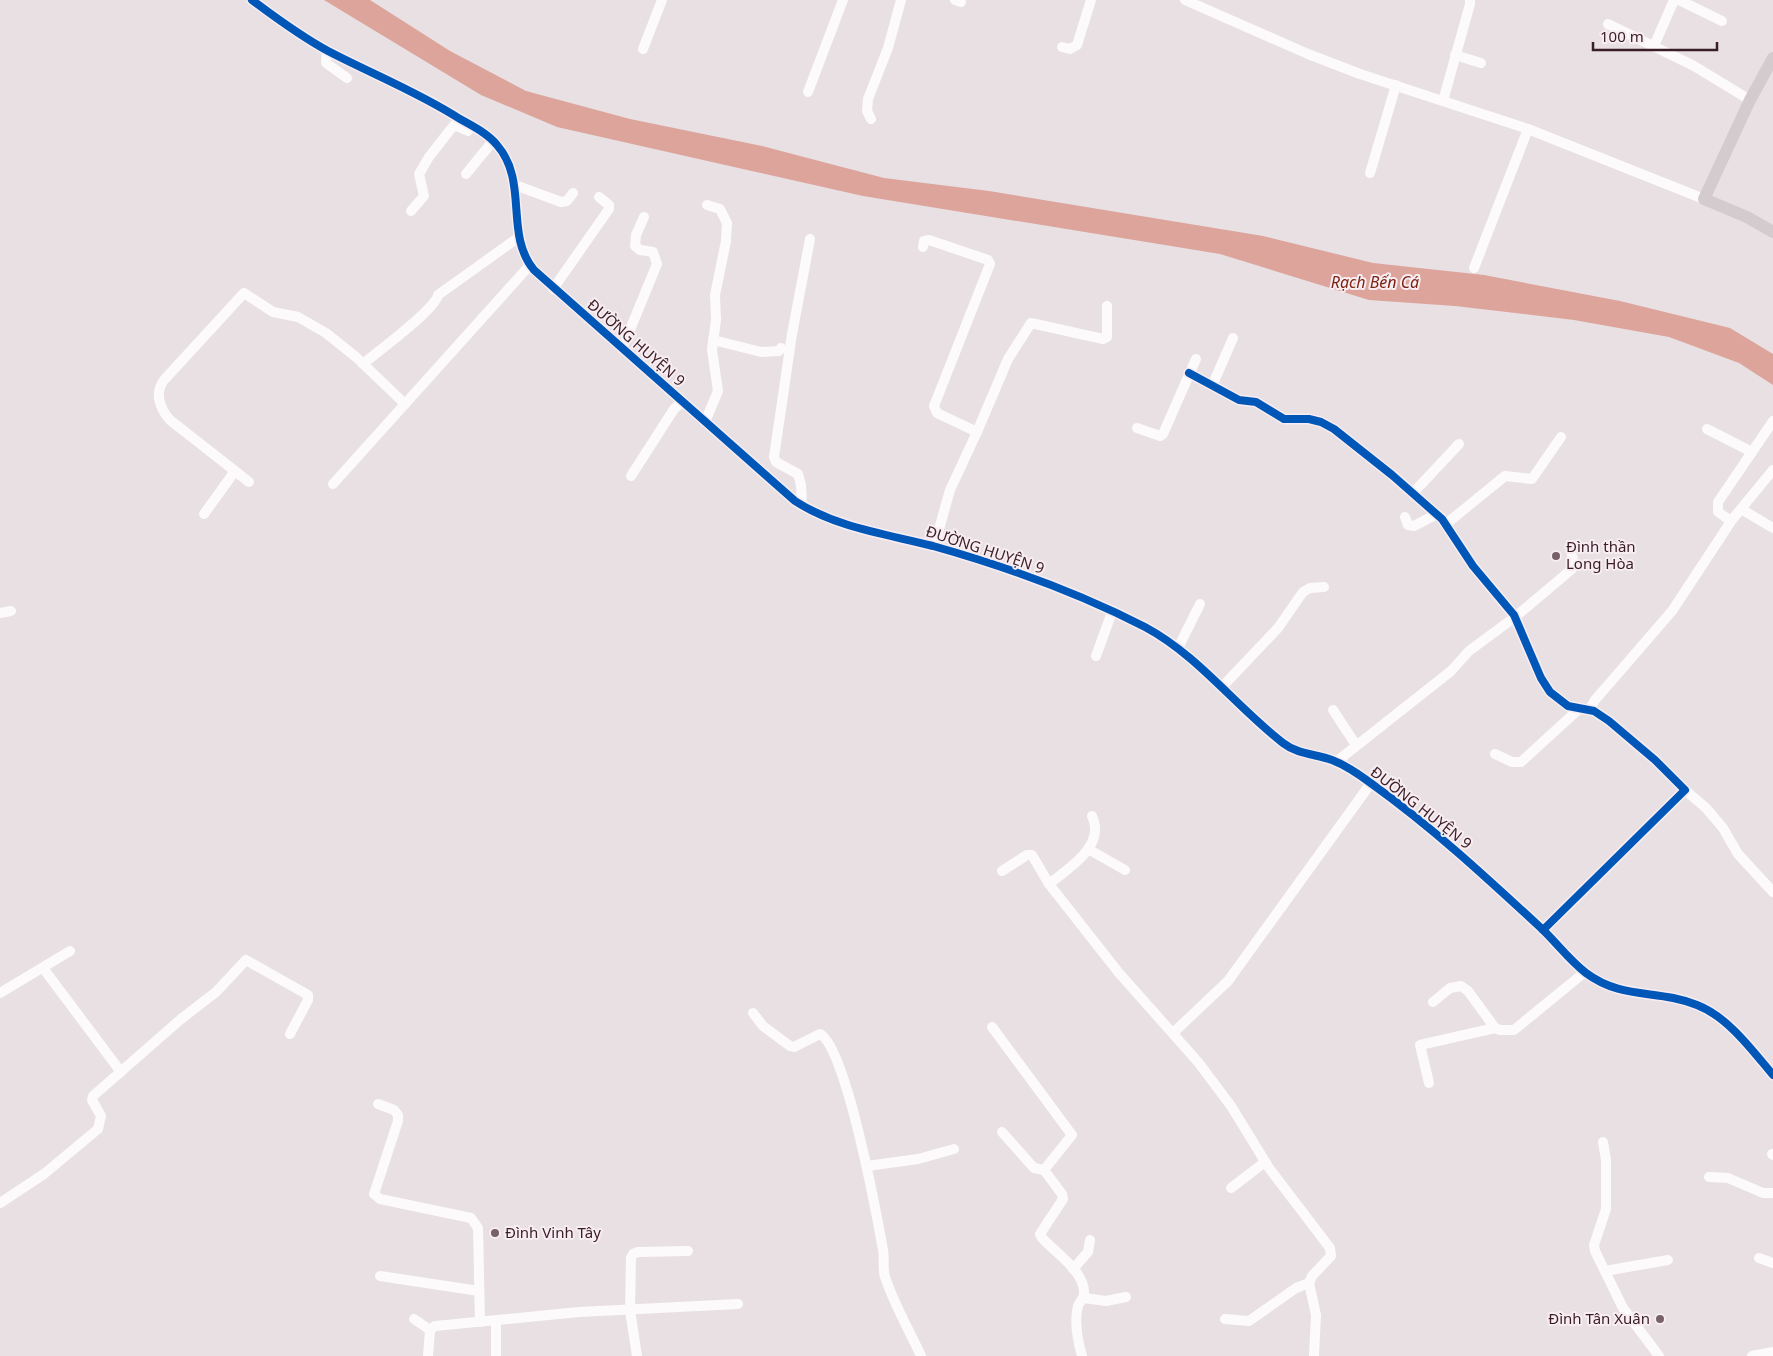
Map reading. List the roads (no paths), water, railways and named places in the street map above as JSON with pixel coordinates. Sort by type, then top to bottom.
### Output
[{"type":"main road","points":[[1773,58],[1750,100],[1704,199],[1747,217],[1773,232]]},
{"type":"street","name":"ĐƯỜNG HUYỆN 9","points":[[252,0],[327,50],[431,100],[491,143],[508,161],[515,185],[519,237],[522,251],[530,265],[554,290],[802,506],[824,517],[862,530],[934,546],[1054,588],[1146,628],[1178,648],[1290,749],[1336,762],[1371,783],[1445,842],[1543,930],[1585,972],[1609,987],[1621,991],[1684,1000],[1699,1005],[1744,1040],[1773,1075]]},
{"type":"street","points":[[643,49],[662,0]]},
{"type":"street","points":[[808,92],[843,0]]},
{"type":"street","points":[[871,119],[867,111],[868,98],[888,48],[902,0]]},
{"type":"street","points":[[1062,47],[1070,49],[1077,45],[1092,0]]},
{"type":"street","points":[[1185,0],[1308,54],[1528,129],[1704,199]]},
{"type":"street","points":[[1443,101],[1470,0]]},
{"type":"street","points":[[1654,46],[1674,0]]},
{"type":"street","points":[[1679,0],[1722,21]]},
{"type":"street","points":[[1608,24],[1694,66],[1750,100]]},
{"type":"street","points":[[327,50],[324,57],[326,63],[347,78]]},
{"type":"street","points":[[1455,54],[1481,63]]},
{"type":"street","points":[[1370,173],[1396,85]]},
{"type":"street","points":[[411,211],[424,196],[419,179],[425,162],[456,124],[491,143],[466,174]]},
{"type":"street","points":[[1474,268],[1528,129]]},
{"type":"street","points":[[515,185],[561,202],[567,201],[573,193]]},
{"type":"street","points":[[554,290],[609,209],[609,204],[600,197]]},
{"type":"street","points":[[705,422],[718,391],[712,350],[716,320],[715,295],[726,241],[726,223],[720,209],[707,204]]},
{"type":"street","points":[[622,349],[657,264],[653,252],[640,250],[635,246],[636,236],[644,217]]},
{"type":"street","points":[[363,364],[436,302],[438,295],[519,237]]},
{"type":"street","points":[[802,506],[801,485],[798,474],[776,462],[774,457],[792,334],[810,239]]},
{"type":"street","points":[[923,247],[924,241],[929,240],[989,262],[934,406],[937,413],[977,432]]},
{"type":"street","points":[[333,484],[530,265]]},
{"type":"street","points":[[249,482],[166,416],[161,409],[159,390],[164,380],[244,293],[273,312],[298,317],[326,332],[405,404]]},
{"type":"street","points":[[934,546],[950,490],[1008,359],[1028,326],[1034,322],[1103,339],[1108,331],[1107,306]]},
{"type":"street","points":[[1212,386],[1234,338]]},
{"type":"street","points":[[713,340],[770,353],[779,351],[781,348]]},
{"type":"street","points":[[1137,428],[1160,436],[1163,434],[1196,359]]},
{"type":"street","points":[[1189,373],[1239,400],[1256,402],[1284,419],[1309,419],[1321,422],[1356,446],[1437,514],[1446,524],[1474,566],[1515,617],[1541,678],[1550,692],[1559,701],[1609,721],[1656,760],[1685,790],[1706,808],[1723,828],[1738,854],[1773,892]]},
{"type":"street","points":[[630,476],[674,409],[682,402]]},
{"type":"street","points":[[1731,521],[1718,512],[1716,508],[1773,421]]},
{"type":"street","points":[[1707,429],[1752,452]]},
{"type":"street","points":[[1446,524],[1505,476],[1532,479],[1561,437]]},
{"type":"street","points":[[1413,493],[1458,444]]},
{"type":"street","points":[[1495,754],[1512,762],[1521,762],[1595,700],[1672,611],[1731,521],[1773,470]]},
{"type":"street","points":[[204,514],[235,471]]},
{"type":"street","points":[[1741,509],[1773,528]]},
{"type":"street","points":[[1405,517],[1408,525],[1414,526],[1437,514]]},
{"type":"street","points":[[1336,762],[1451,671],[1469,651],[1515,617],[1572,569],[1574,562],[1572,556]]},
{"type":"street","points":[[1222,688],[1278,628],[1303,592],[1310,588],[1324,587]]},
{"type":"street","points":[[1178,648],[1200,604]]},
{"type":"street","points":[[0,613],[12,611]]},
{"type":"street","points":[[1096,656],[1112,612]]},
{"type":"street","points":[[1333,710],[1356,745]]},
{"type":"street","points":[[1173,1033],[1228,981],[1371,783]]},
{"type":"street","points":[[1543,930],[1685,790]]},
{"type":"street","points":[[1049,884],[1088,849],[1096,830],[1092,816]]},
{"type":"street","points":[[1088,849],[1125,870]]},
{"type":"street","points":[[1002,871],[1030,854],[1049,884],[1119,973],[1173,1033],[1231,1106],[1265,1162],[1330,1248],[1331,1256],[1312,1276],[1309,1282],[1316,1315],[1314,1356]]},
{"type":"street","points":[[0,994],[70,951]]},
{"type":"street","points":[[0,1203],[44,1174],[98,1129],[101,1116],[92,1100],[93,1096],[181,1019],[228,982],[246,960],[308,995],[308,1000],[290,1034]]},
{"type":"street","points":[[43,968],[121,1072]]},
{"type":"street","points":[[1429,1083],[1420,1045],[1495,1028],[1500,1030],[1518,1029],[1585,972]]},
{"type":"street","points":[[1433,1002],[1450,988],[1461,986],[1468,991],[1495,1028]]},
{"type":"street","points":[[754,1013],[763,1026],[790,1046],[794,1047],[820,1034],[827,1040],[841,1072],[867,1166],[884,1253],[885,1276],[921,1356]]},
{"type":"street","points":[[992,1027],[1072,1135],[1044,1170]]},
{"type":"street","points":[[378,1104],[394,1110],[398,1115],[398,1121],[374,1194],[380,1199],[471,1218],[475,1222],[478,1228],[480,1322]]},
{"type":"street","points":[[1002,1132],[1034,1168],[1044,1170],[1062,1194],[1063,1199],[1040,1234],[1073,1270],[1083,1286],[1084,1298],[1078,1307],[1078,1340],[1082,1356]]},
{"type":"street","points":[[1602,1142],[1606,1160],[1606,1209],[1594,1248],[1623,1308],[1659,1356]]},
{"type":"street","points":[[867,1166],[918,1159],[954,1149]]},
{"type":"street","points":[[1231,1188],[1265,1162]]},
{"type":"street","points":[[1709,1177],[1728,1178],[1763,1193],[1773,1193]]},
{"type":"street","points":[[1073,1270],[1088,1252],[1090,1240]]},
{"type":"street","points":[[637,1356],[630,1310],[630,1258],[633,1254],[688,1251]]},
{"type":"street","points":[[1759,1258],[1773,1263]]},
{"type":"street","points":[[1605,1271],[1668,1260]]},
{"type":"street","points":[[380,1276],[479,1291]]},
{"type":"street","points":[[1225,1318],[1249,1321],[1296,1288],[1309,1282]]},
{"type":"street","points":[[1084,1298],[1106,1301],[1126,1297]]},
{"type":"street","points":[[428,1356],[430,1330],[435,1326],[579,1312],[738,1304]]},
{"type":"street","points":[[414,1319],[430,1330]]},
{"type":"street","points":[[496,1321],[496,1356]]},
{"type":"street","points":[[1752,1356],[1773,1353]]},
{"type":"water","name":"Rạch Bến Cá","points":[[324,0],[370,0],[450,51],[526,91],[630,119],[762,146],[884,178],[989,191],[1263,236],[1373,263],[1484,275],[1620,301],[1730,328],[1773,354],[1773,385],[1739,363],[1669,337],[1574,320],[1455,306],[1369,300],[1220,254],[863,196],[557,127],[481,95]]},
{"type":"place","name":"Đình thần Long Hòa","points":[[1556,556]]},
{"type":"place","name":"Đình Vinh Tây","points":[[495,1233]]},
{"type":"place","name":"Đình Tân Xuân","points":[[1660,1319]]}]
